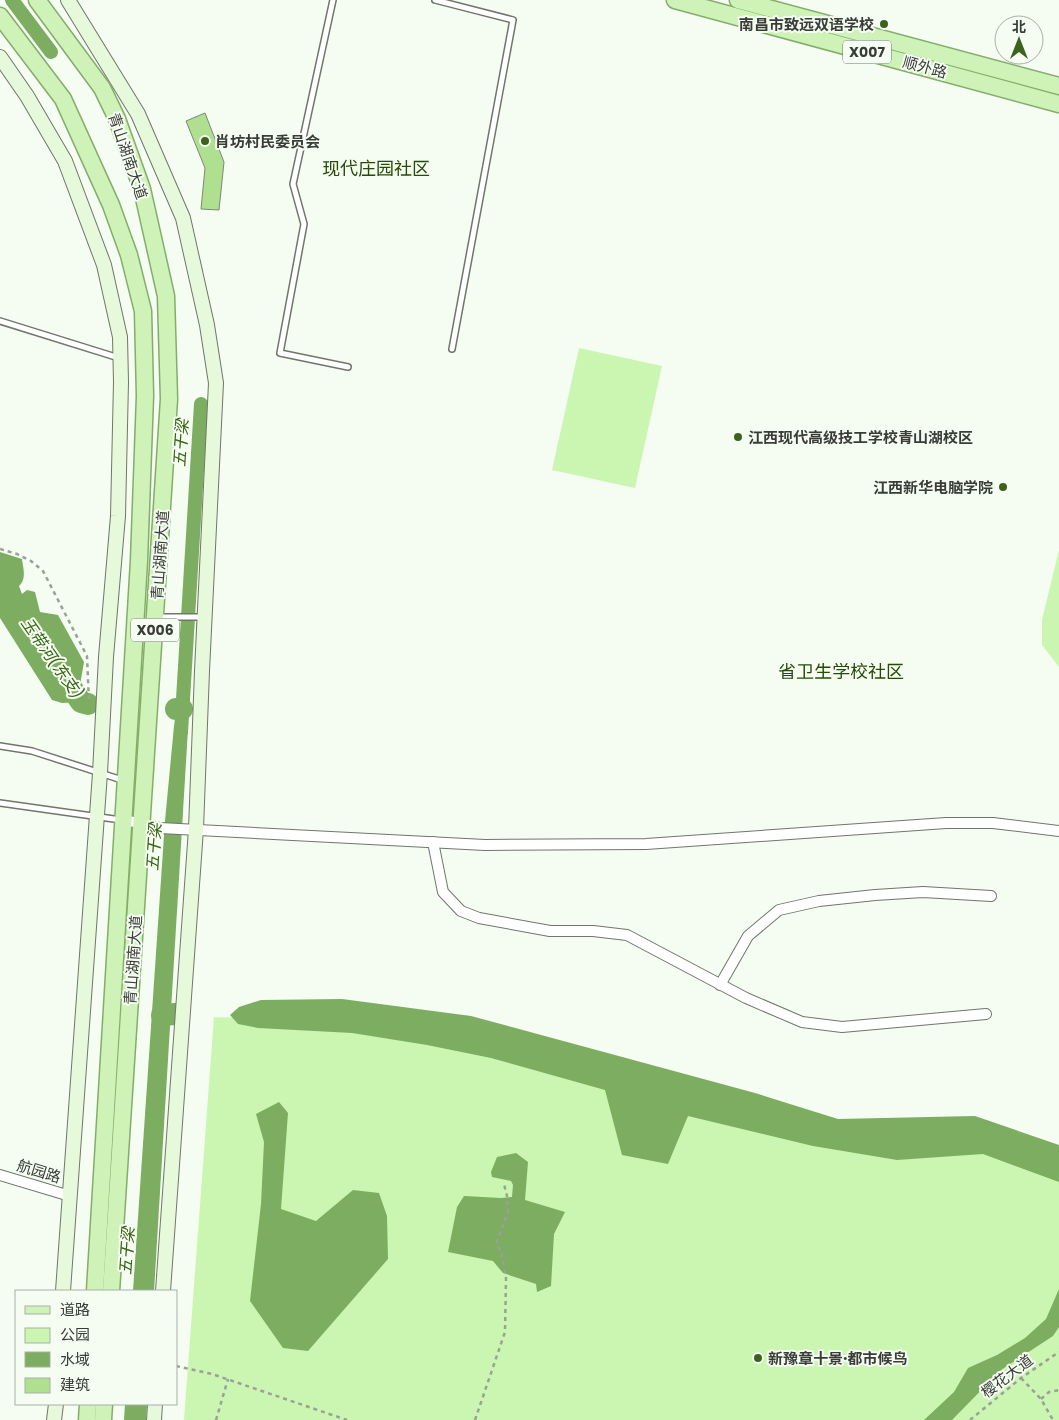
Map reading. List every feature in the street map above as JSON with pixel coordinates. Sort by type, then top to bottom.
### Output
[{"type":"main road","name":"青山湖南大道","points":[[37,0],[102,88],[117,119],[142,189],[166,296],[169,399],[163,616],[141,824],[111,1290]]},
{"type":"main road","points":[[68,0],[133,106],[183,218],[207,325],[216,383],[194,829],[163,1290]]},
{"type":"main road","name":"顺外路","points":[[675,0],[1059,104]]},
{"type":"main road","name":"顺外路","points":[[738,0],[1059,86]]},
{"type":"main road","name":"青山湖南大道","points":[[0,16],[64,99],[114,214],[129,255],[143,311],[145,415],[139,561],[125,820],[95,1290]]},
{"type":"main road","points":[[0,57],[65,161],[104,265],[120,337],[118,516],[106,657],[100,773],[64,1290]]},
{"type":"main road","points":[[54,1420],[56,1405]]},
{"type":"main road","points":[[87,1420],[88,1405]]},
{"type":"main road","points":[[103,1420],[104,1405]]},
{"type":"main road","points":[[154,1420],[155,1405]]},
{"type":"street","points":[[117,119],[133,106]]},
{"type":"street","points":[[125,820],[160,828],[485,845],[646,844],[946,823],[993,824],[1059,831]]},
{"type":"street","points":[[433,842],[435,861],[443,892],[461,911],[480,918],[550,931],[593,931],[627,935],[720,985],[802,1022],[842,1027],[986,1014]]},
{"type":"street","points":[[720,985],[748,936],[779,910],[819,901],[874,895],[923,892],[991,896]]},
{"type":"street","name":"航园路","points":[[0,1175],[70,1196]]},
{"type":"lane","points":[[333,0],[293,184],[304,224],[280,353],[348,367]]},
{"type":"lane","points":[[435,0],[513,20],[452,349]]},
{"type":"lane","points":[[0,321],[120,358]]},
{"type":"lane","points":[[163,616],[204,617]]},
{"type":"lane","points":[[0,746],[32,751],[126,781]]},
{"type":"lane","points":[[0,803],[125,820]]},
{"type":"path","points":[[0,549],[31,561],[43,572],[87,656],[90,711]]},
{"type":"path","points":[[475,1420],[505,1332],[506,1278],[501,1250],[496,1243],[508,1212],[504,1184]]},
{"type":"path","name":"樱花大道","points":[[970,1420],[1021,1378],[1059,1352]]},
{"type":"path","points":[[178,1366],[212,1374],[347,1420]]},
{"type":"path","points":[[1021,1378],[1041,1399],[1054,1420]]},
{"type":"path","points":[[216,1420],[228,1380]]},
{"type":"path","points":[[1041,1399],[1048,1392],[1059,1390]]},
{"type":"green space","points":[[579,348],[662,366],[635,488],[552,470]]},
{"type":"green space","points":[[1059,550],[1059,667],[1042,645],[1042,620]]},
{"type":"green space","points":[[214,1017],[454,1025],[842,1139],[1059,1159],[1059,1420],[184,1420]]},
{"type":"water","points":[[0,552],[22,559],[24,577],[19,586],[22,594],[27,590],[35,592],[40,612],[58,615],[84,662],[80,685],[81,702],[62,703],[52,700],[0,618]]},
{"type":"water","points":[[182,713],[188,729],[154,1290],[133,1290],[165,821],[176,719]]},
{"type":"water","points":[[342,999],[471,1016],[755,1093],[838,1119],[975,1116],[1059,1145],[1059,1182],[983,1154],[897,1160],[813,1146],[688,1116],[668,1164],[622,1155],[605,1090],[491,1058],[427,1045],[352,1033],[258,1028],[238,1024],[230,1015],[239,1007],[261,1000]]},
{"type":"water","points":[[279,1102],[288,1113],[281,1209],[316,1221],[353,1190],[379,1193],[387,1216],[388,1259],[308,1351],[283,1348],[250,1301],[261,1204],[264,1142],[256,1114]]},
{"type":"water","points":[[516,1153],[528,1162],[525,1200],[565,1212],[554,1234],[551,1286],[537,1292],[536,1284],[503,1273],[493,1261],[448,1252],[457,1207],[464,1196],[512,1197],[513,1185],[511,1181],[492,1177],[491,1172],[497,1157]]},
{"type":"water","points":[[1059,1289],[1059,1327],[1053,1336],[1001,1370],[952,1420],[924,1420],[954,1392],[968,1368],[997,1355],[1025,1338],[1046,1319]]},
{"type":"water","points":[[125,1405],[147,1405],[146,1420],[124,1420]]},
{"type":"building","name":"肖坊村民委员会","points":[[205,113],[224,162],[219,210],[201,209],[205,168],[186,121]]},
{"type":"waterway","name":"五干梁","points":[[12,0],[51,52]]},
{"type":"waterway","name":"五干梁","points":[[181,732],[201,404]]},
{"type":"waterway","name":"玉带河(东支)","points":[[65,678],[81,702],[88,704]]},
{"type":"waterway","name":"五干梁","points":[[176,709],[182,709]]},
{"type":"waterway","points":[[162,1015],[175,1014]]},
{"type":"place","name":"南昌市致远双语学校","points":[[884,24]]},
{"type":"place","name":"肖坊村民委员会","points":[[205,141]]},
{"type":"place","name":"江西现代高级技工学校青山湖校区","points":[[738,437]]},
{"type":"place","name":"江西新华电脑学院","points":[[1003,487]]},
{"type":"place","name":"新豫章十景·都市候鸟","points":[[758,1358]]},
{"type":"district","name":"现代庄园社区","points":[[376,168]]},
{"type":"district","name":"省卫生学校社区","points":[[841,671]]}]
